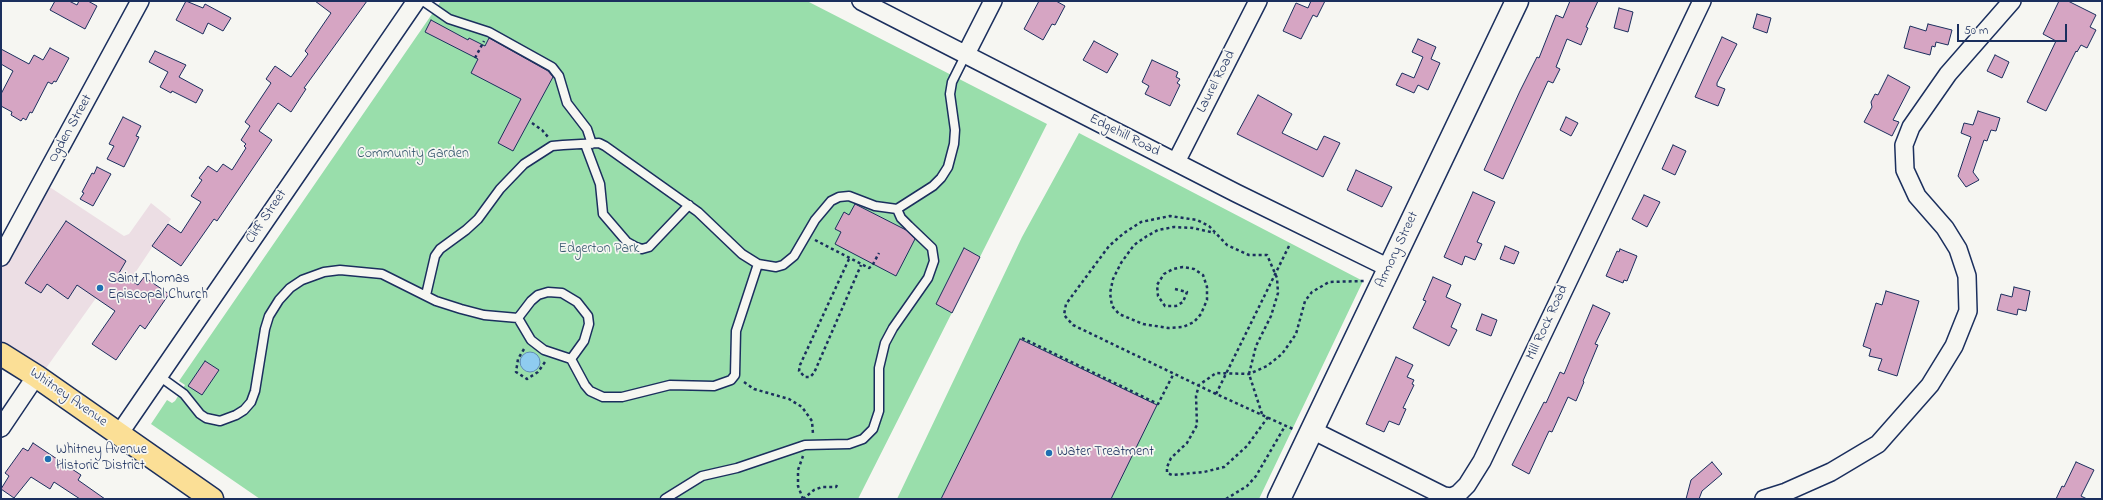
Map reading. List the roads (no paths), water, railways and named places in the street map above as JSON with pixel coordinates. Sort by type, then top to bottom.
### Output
[{"type":"main road","name":"Armory Street","points":[[1279,499],[1303,430],[1380,288],[1517,1]]},
{"type":"main road","name":"Whitney Avenue","points":[[1,354],[36,376],[212,499]]},
{"type":"street","name":"Ogden Street","points":[[1,257],[140,1]]},
{"type":"street","name":"Cliff Street","points":[[119,434],[416,1]]},
{"type":"street","name":"Edgehill Road","points":[[861,1],[1176,162],[1389,268]]},
{"type":"street","points":[[966,54],[994,1]]},
{"type":"street","name":"Laurel Road","points":[[1176,162],[1258,1]]},
{"type":"street","name":"Mill Rock Road","points":[[1303,430],[1439,494],[1451,496],[1458,494],[1467,485],[1482,461],[1702,1]]},
{"type":"street","points":[[1764,499],[1786,492],[1831,472],[1878,444],[1930,385],[1954,346],[1968,311],[1967,276],[1958,249],[1945,228],[1917,196],[1905,170],[1904,144],[1911,127],[1948,74],[2012,1]]},
{"type":"street","points":[[1,428],[36,376]]},
{"type":"lane","points":[[423,1],[449,19],[489,32],[545,62],[556,71],[567,104],[587,129],[589,144],[599,178],[603,214],[627,242],[642,249],[652,244],[689,205]]},
{"type":"lane","points":[[426,295],[435,256],[440,249],[478,219],[511,176],[539,153],[552,146],[589,144],[605,146],[708,219],[742,254],[758,264],[776,267],[783,265],[794,256],[822,210],[831,201],[839,197],[849,196],[875,206],[897,209],[933,186],[948,167],[954,144],[955,130],[950,94],[954,76],[966,54]]},
{"type":"lane","points":[[665,499],[702,476],[736,468],[783,450],[811,443],[852,443],[868,434],[878,417],[880,404],[879,368],[885,343],[893,328],[928,278],[934,261],[932,248],[901,218],[897,209]]},
{"type":"lane","points":[[518,318],[531,340],[537,346],[571,359],[585,385],[590,391],[603,397],[622,397],[670,385],[714,386],[731,380],[735,376],[736,331],[758,264]]},
{"type":"lane","points":[[159,376],[184,394],[206,418],[213,421],[228,419],[244,410],[251,402],[255,391],[261,346],[269,316],[290,288],[302,280],[324,272],[340,270],[364,271],[382,274],[426,295],[461,309],[484,315],[518,318]]},
{"type":"lane","points":[[518,318],[534,298],[548,292],[562,293],[577,302],[588,316],[589,324],[584,341],[571,359]]},
{"type":"water","points":[[530,352],[537,355],[540,362],[537,369],[530,372],[523,369],[520,362],[523,355]]},
{"type":"place","name":"Saint Thomas Episcopal Church","points":[[100,288]]},
{"type":"place","name":"Water Treatment","points":[[1049,453]]},
{"type":"place","name":"Whitney Avenue Historic District","points":[[48,459]]},
{"type":"park label","name":"Community Garden","points":[[413,155]]},
{"type":"park label","name":"Edgerton Park","points":[[599,250]]}]
